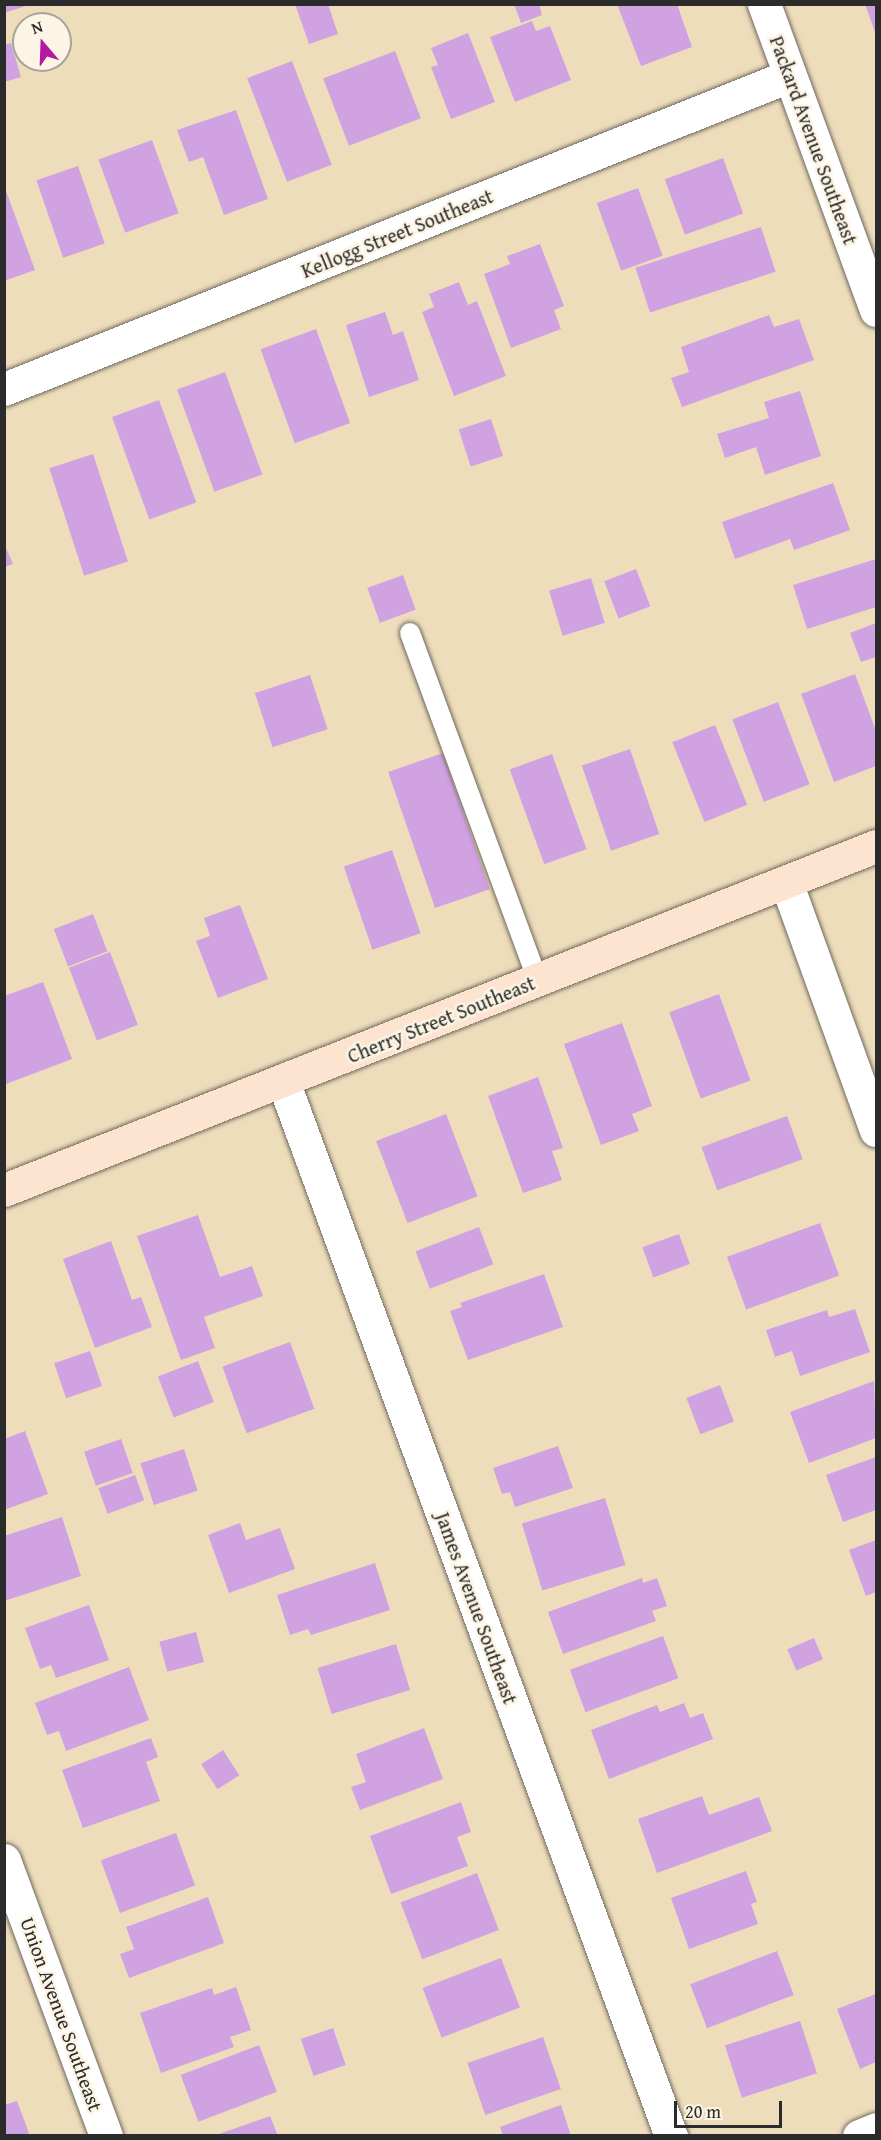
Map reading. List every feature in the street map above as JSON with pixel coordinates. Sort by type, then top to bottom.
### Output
[{"type":"street","name":"Packard Avenue Southeast","points":[[764,4],[789,76],[869,266],[876,310]]},
{"type":"street","name":"Kellogg Street Southeast","points":[[4,389],[789,76]]},
{"type":"street","name":"Cherry Street Southeast","points":[[4,1190],[876,846]]},
{"type":"street","points":[[786,882],[876,1130]]},
{"type":"street","name":"James Avenue Southeast","points":[[283,1081],[671,2136]]},
{"type":"street","name":"Union Avenue Southeast","points":[[4,1860],[106,2136]]},
{"type":"street","points":[[859,2136],[876,2129]]},
{"type":"lane","points":[[410,633],[538,980]]},
{"type":"building","points":[[4,4],[29,4],[29,5],[4,13]]},
{"type":"building","points":[[295,4],[328,4],[338,34],[309,44]]},
{"type":"building","points":[[514,4],[539,4],[542,15],[521,23]]},
{"type":"building","points":[[617,4],[677,4],[692,47],[641,66]]},
{"type":"building","points":[[865,4],[876,4],[876,35]]},
{"type":"building","points":[[532,21],[536,31],[550,26],[571,80],[515,102],[490,37]]},
{"type":"building","points":[[468,33],[495,102],[451,119],[431,67],[438,65],[431,48]]},
{"type":"building","points":[[11,43],[12,72],[20,72],[21,77],[4,82],[4,45]]},
{"type":"building","points":[[395,51],[421,118],[349,146],[323,79]]},
{"type":"building","points":[[292,61],[332,165],[287,182],[247,78]]},
{"type":"building","points":[[236,110],[268,199],[224,215],[203,157],[189,162],[177,130]]},
{"type":"building","points":[[152,140],[179,213],[125,233],[98,159]]},
{"type":"building","points":[[723,158],[743,213],[685,235],[665,179]]},
{"type":"building","points":[[78,166],[105,244],[63,258],[36,180]]},
{"type":"building","points":[[638,188],[663,256],[621,271],[597,203]]},
{"type":"building","points":[[4,189],[35,270],[4,281]]},
{"type":"building","points":[[761,227],[776,272],[650,312],[635,268]]},
{"type":"building","points":[[540,244],[564,306],[554,310],[561,329],[511,348],[484,274],[510,264],[507,256]]},
{"type":"building","points":[[459,282],[468,305],[477,301],[506,376],[454,396],[422,312],[434,307],[429,294]]},
{"type":"building","points":[[385,312],[393,335],[403,331],[419,380],[369,397],[346,325]]},
{"type":"building","points":[[769,315],[774,327],[799,319],[814,360],[682,407],[671,378],[689,372],[681,347]]},
{"type":"building","points":[[316,329],[350,423],[295,443],[261,349]]},
{"type":"building","points":[[225,372],[262,474],[214,492],[177,389]]},
{"type":"building","points":[[800,391],[821,456],[765,475],[756,447],[725,458],[717,434],[769,418],[764,402]]},
{"type":"building","points":[[159,400],[196,502],[149,520],[112,417]]},
{"type":"building","points":[[491,419],[503,456],[471,467],[459,430]]},
{"type":"building","points":[[93,454],[128,561],[84,576],[49,468]]},
{"type":"building","points":[[833,483],[850,530],[794,550],[790,539],[735,559],[722,522]]},
{"type":"building","points":[[4,543],[13,564],[4,567]]},
{"type":"building","points":[[876,559],[876,607],[807,629],[793,585]]},
{"type":"building","points":[[636,569],[650,606],[619,619],[604,581]]},
{"type":"building","points":[[403,575],[416,610],[380,623],[367,588]]},
{"type":"building","points":[[591,578],[605,623],[563,636],[549,591]]},
{"type":"building","points":[[876,623],[876,657],[861,662],[850,633]]},
{"type":"building","points":[[855,674],[876,731],[876,766],[834,782],[801,694]]},
{"type":"building","points":[[310,675],[328,729],[272,747],[255,693]]},
{"type":"building","points":[[778,702],[810,784],[764,802],[732,720]]},
{"type":"building","points":[[715,725],[747,805],[705,822],[672,742]]},
{"type":"building","points":[[630,749],[659,834],[611,851],[582,766]]},
{"type":"building","points":[[443,753],[490,889],[435,908],[388,772]]},
{"type":"building","points":[[552,754],[587,849],[544,864],[510,769]]},
{"type":"building","points":[[392,850],[421,933],[372,950],[344,867]]},
{"type":"building","points":[[240,905],[268,979],[218,998],[196,941],[210,936],[204,918]]},
{"type":"building","points":[[93,914],[107,951],[68,966],[54,929]]},
{"type":"building","points":[[110,952],[138,1025],[97,1041],[69,968]]},
{"type":"building","points":[[43,982],[72,1059],[6,1084],[4,996]]},
{"type":"building","points":[[719,994],[750,1080],[701,1099],[669,1012]]},
{"type":"building","points":[[622,1023],[652,1106],[632,1114],[639,1131],[601,1145],[564,1044]]},
{"type":"building","points":[[538,1077],[563,1148],[552,1151],[562,1180],[523,1193],[488,1096]]},
{"type":"building","points":[[446,1114],[478,1196],[408,1223],[376,1141]]},
{"type":"building","points":[[787,1116],[803,1159],[717,1190],[701,1147]]},
{"type":"building","points":[[198,1215],[220,1277],[252,1266],[263,1296],[204,1317],[215,1348],[181,1360],[137,1236]]},
{"type":"building","points":[[820,1223],[839,1276],[746,1309],[727,1257]]},
{"type":"building","points":[[479,1227],[493,1264],[430,1289],[416,1251]]},
{"type":"building","points":[[679,1234],[690,1264],[653,1277],[642,1247]]},
{"type":"building","points":[[111,1241],[132,1300],[141,1297],[152,1327],[95,1348],[63,1259]]},
{"type":"building","points":[[544,1274],[563,1327],[468,1360],[450,1311],[462,1307],[460,1303]]},
{"type":"building","points":[[855,1309],[870,1352],[800,1376],[792,1351],[775,1357],[766,1330],[827,1310],[829,1317]]},
{"type":"building","points":[[290,1342],[314,1409],[247,1433],[222,1367]]},
{"type":"building","points":[[90,1351],[102,1386],[66,1398],[54,1363]]},
{"type":"building","points":[[198,1361],[214,1402],[174,1417],[158,1376]]},
{"type":"building","points":[[874,1381],[876,1438],[809,1463],[790,1412]]},
{"type":"building","points":[[720,1385],[734,1421],[700,1434],[686,1398]]},
{"type":"building","points":[[25,1431],[48,1494],[4,1510],[4,1439]]},
{"type":"building","points":[[121,1439],[133,1473],[96,1486],[84,1452]]},
{"type":"building","points":[[558,1446],[573,1488],[515,1507],[510,1492],[502,1494],[493,1468]]},
{"type":"building","points":[[184,1449],[198,1491],[154,1505],[140,1463]]},
{"type":"building","points":[[876,1457],[876,1510],[843,1522],[826,1475]]},
{"type":"building","points":[[135,1475],[144,1500],[108,1514],[98,1488]]},
{"type":"building","points":[[605,1498],[625,1565],[542,1590],[522,1523]]},
{"type":"building","points":[[62,1517],[81,1576],[4,1601],[4,1536]]},
{"type":"building","points":[[240,1523],[246,1540],[280,1528],[295,1569],[229,1593],[208,1535]]},
{"type":"building","points":[[876,1540],[876,1592],[866,1596],[849,1550]]},
{"type":"building","points":[[375,1563],[390,1610],[311,1635],[308,1629],[290,1635],[277,1595]]},
{"type":"building","points":[[642,1578],[643,1583],[657,1578],[667,1606],[652,1611],[656,1621],[563,1654],[548,1612]]},
{"type":"building","points":[[89,1605],[109,1660],[56,1678],[51,1665],[40,1669],[25,1628]]},
{"type":"building","points":[[196,1632],[204,1662],[167,1672],[159,1642]]},
{"type":"building","points":[[663,1636],[678,1678],[585,1712],[570,1670]]},
{"type":"building","points":[[814,1638],[823,1659],[796,1671],[787,1649]]},
{"type":"building","points":[[396,1644],[410,1690],[332,1714],[318,1668]]},
{"type":"building","points":[[129,1667],[149,1720],[66,1751],[59,1731],[47,1735],[35,1703]]},
{"type":"building","points":[[684,1703],[690,1718],[703,1713],[713,1739],[609,1779],[591,1730],[657,1705],[660,1712]]},
{"type":"building","points":[[424,1728],[443,1779],[360,1810],[351,1787],[366,1782],[356,1754]]},
{"type":"building","points":[[151,1738],[158,1757],[146,1762],[160,1801],[83,1828],[62,1770]]},
{"type":"building","points":[[223,1750],[239,1775],[218,1789],[201,1764]]},
{"type":"building","points":[[702,1796],[709,1815],[759,1797],[772,1831],[657,1873],[638,1819]]},
{"type":"building","points":[[461,1802],[471,1832],[457,1837],[468,1866],[391,1894],[370,1836]]},
{"type":"building","points":[[176,1833],[195,1886],[120,1913],[101,1860]]},
{"type":"building","points":[[746,1871],[757,1902],[751,1904],[758,1924],[689,1949],[671,1898]]},
{"type":"building","points":[[477,1873],[499,1930],[422,1959],[400,1902]]},
{"type":"building","points":[[208,1897],[224,1943],[129,1978],[120,1954],[134,1949],[126,1927]]},
{"type":"building","points":[[777,1951],[794,1995],[707,2028],[690,1984]]},
{"type":"building","points":[[501,1958],[520,2007],[442,2038],[423,1988]]},
{"type":"building","points":[[236,1987],[251,2030],[230,2037],[234,2047],[161,2073],[140,2013],[212,1988],[214,1995]]},
{"type":"building","points":[[876,1994],[876,2062],[860,2069],[837,2009]]},
{"type":"building","points":[[800,2021],[817,2073],[742,2098],[725,2045]]},
{"type":"building","points":[[333,2028],[346,2065],[314,2076],[301,2039]]},
{"type":"building","points":[[543,2037],[561,2089],[485,2115],[467,2063]]},
{"type":"building","points":[[259,2045],[277,2092],[198,2122],[181,2075]]},
{"type":"building","points":[[17,2101],[30,2136],[4,2136],[4,2105]]},
{"type":"building","points":[[561,2105],[571,2136],[503,2136],[500,2127]]},
{"type":"building","points":[[270,2116],[278,2136],[216,2136],[216,2135]]}]
